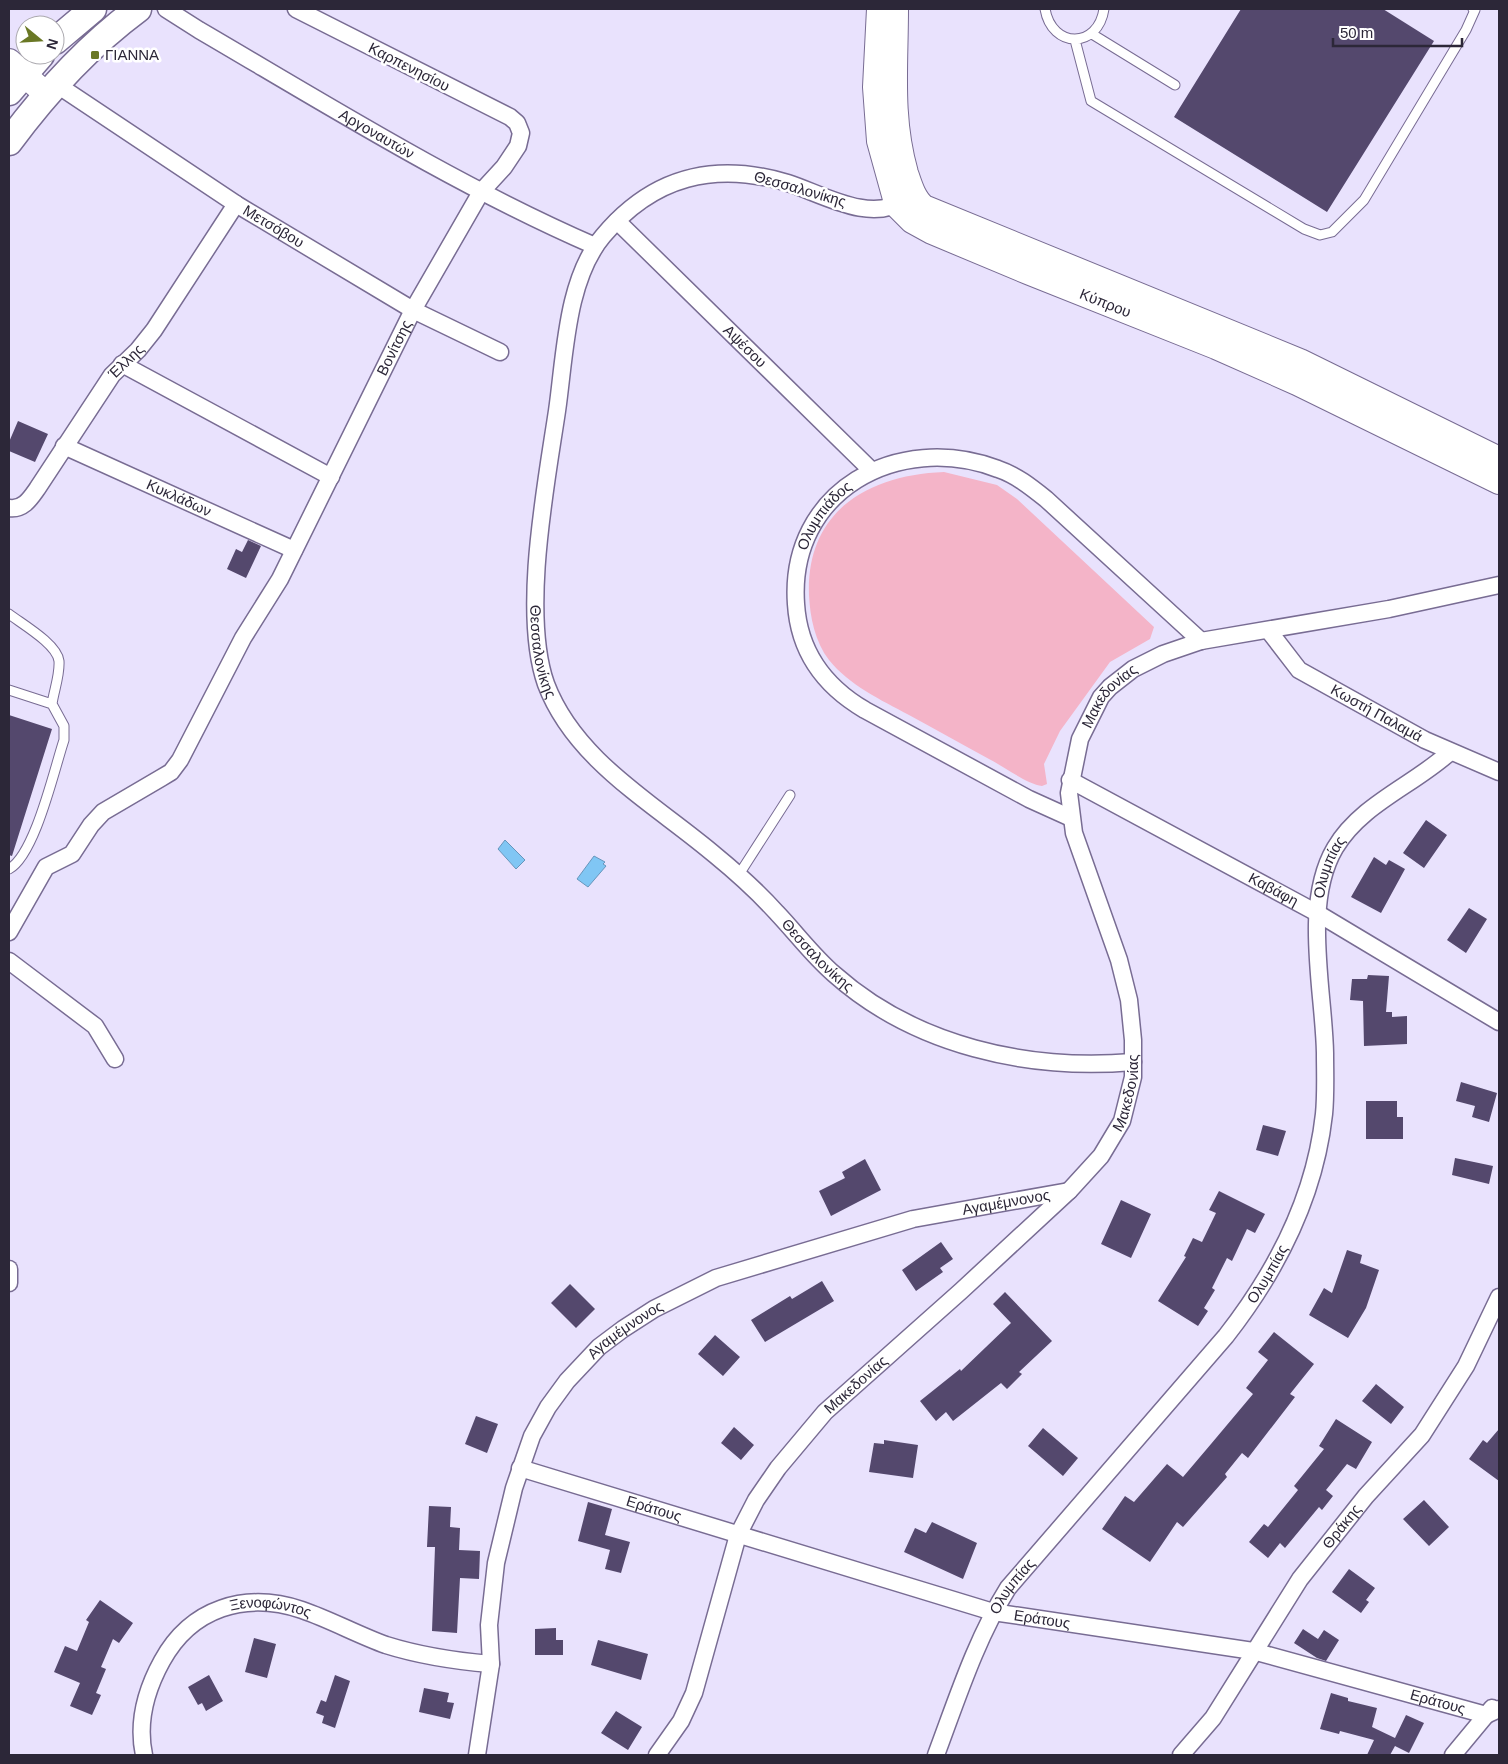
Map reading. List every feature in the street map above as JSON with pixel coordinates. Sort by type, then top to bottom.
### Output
[{"type":"main road","points":[[65,33],[93,9]]},
{"type":"main road","points":[[9,142],[46,95],[96,44],[138,9]]},
{"type":"main road","name":"Κύπρου","points":[[878,9],[876,104],[879,140],[905,200]]},
{"type":"main road","name":"Κύπρου","points":[[896,9],[894,114],[900,151],[905,216],[919,226],[1216,346],[1306,387],[1499,482]]},
{"type":"main road","points":[[30,65],[13,80],[46,95]]},
{"type":"main road","name":"Κύπρου","points":[[905,200],[919,203],[930,211],[1176,309],[1300,361],[1499,459]]},
{"type":"street","name":"Αργοναυτών","points":[[166,9],[199,30],[481,192],[595,246]]},
{"type":"street","name":"Καρπενησίου","points":[[296,9],[510,117],[519,127]]},
{"type":"street","name":"Μετσόβου","points":[[46,95],[236,204],[413,310],[500,352]]},
{"type":"street","name":"Βονίτσης","points":[[9,932],[46,867],[72,854],[91,825],[103,812],[161,778],[175,766],[243,638],[280,579],[413,310],[481,192],[513,156],[521,139],[519,127]]},
{"type":"street","name":"Θεσσαλονίκης","points":[[905,200],[882,209],[868,209],[765,177],[734,172],[709,173],[688,177],[663,187],[617,221],[595,246],[580,279],[570,319],[543,505],[537,588],[537,636],[541,667],[561,715],[584,745],[650,805],[738,876],[774,909],[836,976],[870,1001],[923,1030],[968,1048],[1011,1058],[1090,1064],[1134,1062]]},
{"type":"street","name":"Έλλης","points":[[9,508],[19,508],[29,500],[106,383],[122,364],[138,350],[154,330],[236,204]]},
{"type":"street","name":"Αψέσου","points":[[617,221],[872,471]]},
{"type":"street","points":[[122,364],[331,477]]},
{"type":"street","name":"Κυκλάδων","points":[[64,446],[294,550]]},
{"type":"street","name":"Ολυμπιάδος","points":[[1071,818],[1030,799],[852,703],[832,687],[814,665],[802,638],[796,610],[796,578],[801,548],[812,523],[828,504],[854,480],[872,471],[910,460],[948,458],[982,464],[1008,473],[1046,499],[1131,579],[1201,641]]},
{"type":"street","name":"Μακεδονίας","points":[[657,1755],[681,1721],[694,1693],[738,1535],[767,1483],[812,1426],[1069,1191],[1101,1156],[1122,1121],[1131,1091],[1134,1062],[1132,1019],[1125,982],[1077,844],[1071,818],[1069,793],[1070,780],[1085,724],[1101,697],[1110,686],[1147,661],[1201,641],[1389,610],[1499,585]]},
{"type":"street","name":"Κωστή Παλαμά","points":[[1269,631],[1299,670],[1425,740],[1499,772]]},
{"type":"street","name":"Ολυμπίας","points":[[936,1755],[993,1612],[1008,1588],[1251,1304],[1292,1229],[1306,1195],[1324,1114],[1325,1052],[1317,913],[1321,885],[1327,865],[1335,848],[1345,835],[1378,805],[1450,752]]},
{"type":"street","name":"Καβάφη","points":[[1070,780],[1317,913],[1499,1022]]},
{"type":"street","points":[[9,961],[95,1026],[115,1060]]},
{"type":"street","name":"Αγαμέμνονος","points":[[478,1755],[491,1664],[489,1625],[496,1563],[520,1468],[532,1436],[544,1413],[575,1372],[612,1337],[675,1296],[716,1278],[874,1229],[956,1210],[1069,1191]]},
{"type":"street","points":[[9,1269],[9,1283]]},
{"type":"street","name":"Θράκης","points":[[1181,1755],[1212,1718],[1300,1579],[1366,1496],[1422,1435],[1466,1366],[1499,1297]]},
{"type":"street","name":"Εράτους","points":[[520,1468],[993,1612],[1253,1651],[1492,1712]]},
{"type":"street","name":"Ξενοφώντος","points":[[144,1755],[142,1713],[156,1672],[167,1652],[184,1631],[200,1618],[220,1608],[244,1603],[286,1606],[414,1653],[444,1659],[491,1664]]},
{"type":"street","points":[[1453,1755],[1492,1712],[1499,1701]]},
{"type":"lane","points":[[1045,9],[1048,23],[1059,35],[1075,40],[1092,34],[1102,21],[1104,9]]},
{"type":"lane","points":[[1075,40],[1091,101],[1304,229],[1320,235],[1332,232],[1364,200],[1466,30],[1475,10],[1473,9]]},
{"type":"lane","points":[[1092,34],[1175,85]]},
{"type":"lane","points":[[9,614],[50,645],[56,653],[59,668],[52,704],[64,726],[64,740],[31,842],[21,860],[9,869]]},
{"type":"lane","points":[[9,690],[52,704]]},
{"type":"lane","points":[[738,876],[790,795]]},
{"type":"shaded area","points":[[944,472],[997,485],[1017,499],[1154,627],[1150,639],[1110,662],[1060,731],[1044,764],[1047,784],[1042,786],[1022,778],[877,698],[856,684],[829,660],[820,645],[814,629],[809,595],[811,566],[818,541],[830,520],[847,503],[867,490],[890,481],[916,475]]},
{"type":"water","points":[[505,840],[525,860],[516,869],[498,849]]},
{"type":"water","points":[[594,856],[605,862],[603,864],[606,866],[588,887],[577,879]]},
{"type":"building","points":[[1241,9],[1383,9],[1434,41],[1327,212],[1174,117]]},
{"type":"building","points":[[18,421],[48,434],[35,462],[9,451],[9,442]]},
{"type":"building","points":[[248,540],[261,546],[246,578],[227,569],[236,549],[242,552]]},
{"type":"building","points":[[9,715],[52,729],[12,856],[9,855]]},
{"type":"building","points":[[1426,820],[1447,835],[1424,868],[1403,853]]},
{"type":"building","points":[[1374,857],[1386,865],[1389,860],[1405,869],[1381,913],[1351,897]]},
{"type":"building","points":[[1469,908],[1487,919],[1466,953],[1447,940]]},
{"type":"building","points":[[1368,975],[1389,976],[1386,1012],[1392,1012],[1392,1017],[1407,1016],[1407,1044],[1364,1046],[1363,1001],[1350,1000],[1352,979],[1367,979]]},
{"type":"building","points":[[1461,1082],[1497,1093],[1489,1122],[1472,1117],[1475,1106],[1456,1101]]},
{"type":"building","points":[[1366,1101],[1397,1101],[1397,1117],[1403,1117],[1403,1139],[1366,1139]]},
{"type":"building","points":[[1263,1125],[1286,1131],[1278,1156],[1256,1150]]},
{"type":"building","points":[[1455,1158],[1493,1166],[1489,1184],[1452,1175]]},
{"type":"building","points":[[865,1159],[881,1190],[831,1216],[819,1191],[845,1178],[842,1172]]},
{"type":"building","points":[[1219,1191],[1265,1214],[1255,1233],[1247,1229],[1232,1261],[1227,1258],[1212,1288],[1215,1290],[1204,1308],[1208,1311],[1198,1326],[1158,1301],[1186,1257],[1184,1256],[1193,1238],[1202,1242],[1216,1213],[1209,1210]]},
{"type":"building","points":[[1121,1200],[1151,1214],[1131,1258],[1101,1244]]},
{"type":"building","points":[[941,1242],[953,1259],[940,1268],[943,1272],[916,1291],[902,1270]]},
{"type":"building","points":[[1347,1250],[1362,1255],[1360,1263],[1379,1270],[1366,1308],[1348,1338],[1309,1315],[1324,1288],[1332,1293]]},
{"type":"building","points":[[822,1281],[834,1301],[765,1342],[751,1320],[790,1296],[792,1299]]},
{"type":"building","points":[[570,1284],[595,1309],[576,1328],[551,1303]]},
{"type":"building","points":[[1005,1292],[1052,1341],[1019,1372],[1022,1374],[1007,1389],[1001,1383],[953,1421],[946,1412],[936,1421],[920,1401],[960,1369],[961,1371],[1011,1323],[993,1304]]},
{"type":"building","points":[[1274,1332],[1314,1364],[1290,1394],[1295,1397],[1248,1458],[1242,1453],[1225,1474],[1227,1477],[1183,1527],[1177,1522],[1150,1562],[1102,1529],[1125,1496],[1134,1502],[1167,1464],[1183,1477],[1253,1394],[1246,1388],[1268,1360],[1258,1352]]},
{"type":"building","points":[[715,1335],[740,1357],[723,1376],[698,1354]]},
{"type":"building","points":[[1376,1384],[1404,1407],[1391,1424],[1362,1401]]},
{"type":"building","points":[[476,1416],[498,1424],[487,1453],[465,1444]]},
{"type":"building","points":[[1336,1419],[1372,1442],[1356,1469],[1347,1464],[1326,1490],[1333,1496],[1322,1510],[1319,1507],[1285,1548],[1280,1543],[1268,1558],[1249,1542],[1264,1524],[1268,1527],[1298,1490],[1294,1486],[1324,1449],[1319,1446]]},
{"type":"building","points":[[734,1427],[754,1445],[741,1460],[721,1443]]},
{"type":"building","points":[[1043,1428],[1078,1458],[1063,1476],[1028,1446]]},
{"type":"building","points":[[1499,1429],[1499,1481],[1469,1459],[1483,1440],[1487,1443]]},
{"type":"building","points":[[884,1440],[918,1445],[913,1478],[869,1472],[874,1443],[884,1444]]},
{"type":"building","points":[[1424,1500],[1449,1527],[1429,1546],[1403,1519]]},
{"type":"building","points":[[588,1502],[612,1509],[605,1535],[630,1542],[621,1573],[605,1569],[610,1550],[578,1541]]},
{"type":"building","points":[[429,1506],[451,1507],[450,1527],[460,1528],[459,1550],[480,1551],[479,1579],[460,1578],[457,1633],[432,1631],[435,1547],[427,1547]]},
{"type":"building","points":[[932,1522],[977,1543],[963,1579],[904,1552],[915,1528],[926,1533]]},
{"type":"building","points":[[1349,1569],[1375,1588],[1366,1600],[1369,1602],[1361,1613],[1332,1592]]},
{"type":"building","points":[[100,1600],[133,1623],[119,1643],[113,1639],[101,1667],[106,1669],[96,1693],[101,1695],[92,1715],[70,1706],[80,1683],[54,1672],[65,1646],[77,1651],[89,1622],[86,1620]]},
{"type":"building","points":[[556,1628],[556,1640],[563,1640],[563,1655],[535,1655],[535,1629]]},
{"type":"building","points":[[1303,1629],[1318,1639],[1324,1630],[1339,1640],[1326,1661],[1317,1658],[1294,1643]]},
{"type":"building","points":[[254,1638],[276,1644],[267,1678],[245,1672]]},
{"type":"building","points":[[598,1640],[648,1654],[641,1680],[591,1665]]},
{"type":"building","points":[[209,1675],[223,1701],[206,1711],[202,1703],[198,1705],[188,1687]]},
{"type":"building","points":[[335,1675],[350,1681],[335,1728],[322,1723],[324,1716],[316,1713],[321,1700],[326,1702]]},
{"type":"building","points":[[424,1688],[449,1693],[447,1702],[454,1703],[450,1719],[419,1712]]},
{"type":"building","points":[[1331,1693],[1348,1698],[1348,1701],[1377,1708],[1372,1727],[1395,1738],[1406,1715],[1424,1723],[1409,1753],[1395,1746],[1390,1755],[1367,1755],[1374,1740],[1340,1731],[1339,1734],[1320,1729]]},
{"type":"building","points":[[616,1711],[642,1727],[628,1750],[601,1733]]},
{"type":"place","name":"ΓΙΑΝΝΑ","points":[[95,55]]}]
